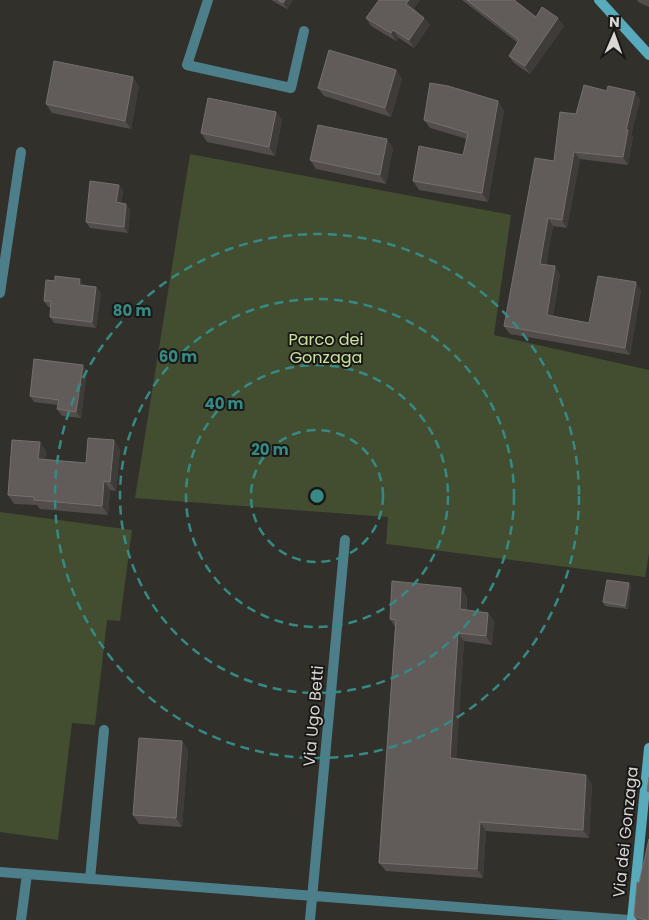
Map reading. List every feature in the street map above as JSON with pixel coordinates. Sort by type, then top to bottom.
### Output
[{"type":"main road","points":[[599,0],[649,56]]},
{"type":"main road","name":"Via dei Gonzaga","points":[[630,920],[649,748]]},
{"type":"street","points":[[208,0],[187,65],[292,88],[304,32]]},
{"type":"street","points":[[0,293],[21,152]]},
{"type":"street","name":"Via Ugo Betti","points":[[310,920],[345,540]]},
{"type":"street","points":[[90,879],[104,730]]},
{"type":"street","points":[[0,872],[630,920]]},
{"type":"street","points":[[21,920],[27,874]]},
{"type":"green space","name":"Parco dei Gonzaga","points":[[190,154],[511,215],[494,335],[649,370],[649,553],[645,577],[386,544],[388,517],[135,498]]},
{"type":"green space","points":[[0,512],[132,530],[120,621],[107,620],[95,725],[72,723],[58,840],[0,832]]},
{"type":"building","points":[[379,0],[409,0],[406,4],[424,18],[409,40],[393,30],[391,33],[366,18]]},
{"type":"building","points":[[467,0],[514,0],[536,17],[542,7],[558,18],[525,66],[509,56],[519,40]]},
{"type":"building","points":[[329,50],[396,70],[385,108],[318,88]]},
{"type":"building","points":[[54,61],[133,77],[125,121],[46,104]]},
{"type":"building","points":[[430,83],[448,86],[498,101],[482,193],[413,181],[419,146],[463,155],[468,133],[424,120]]},
{"type":"building","points":[[584,85],[607,91],[608,86],[635,92],[626,130],[628,130],[623,157],[574,152],[562,220],[548,218],[540,264],[555,266],[547,315],[589,323],[598,276],[636,282],[625,348],[504,326],[535,158],[554,161],[560,112],[576,114]]},
{"type":"building","points":[[208,98],[276,112],[269,147],[201,133]]},
{"type":"building","points":[[318,125],[387,139],[380,175],[310,160]]},
{"type":"building","points":[[90,181],[119,185],[116,202],[126,204],[124,227],[86,222]]},
{"type":"building","points":[[55,276],[80,279],[79,285],[96,287],[92,322],[50,317],[51,301],[44,301],[46,280],[55,281]]},
{"type":"building","points":[[34,359],[83,365],[76,412],[57,409],[59,400],[30,396]]},
{"type":"building","points":[[88,438],[114,440],[110,482],[104,481],[102,506],[34,500],[34,497],[8,495],[12,440],[40,442],[38,459],[86,463]]},
{"type":"building","points":[[607,580],[629,583],[625,606],[603,602]]},
{"type":"building","points":[[392,581],[461,588],[460,609],[488,613],[486,636],[458,633],[450,758],[586,775],[583,830],[480,822],[477,869],[379,863],[396,620],[390,619]]},
{"type":"building","points":[[139,738],[182,741],[176,818],[133,815]]},
{"type":"building","points":[[649,839],[649,920],[645,920],[634,916],[637,882],[639,883]]}]
